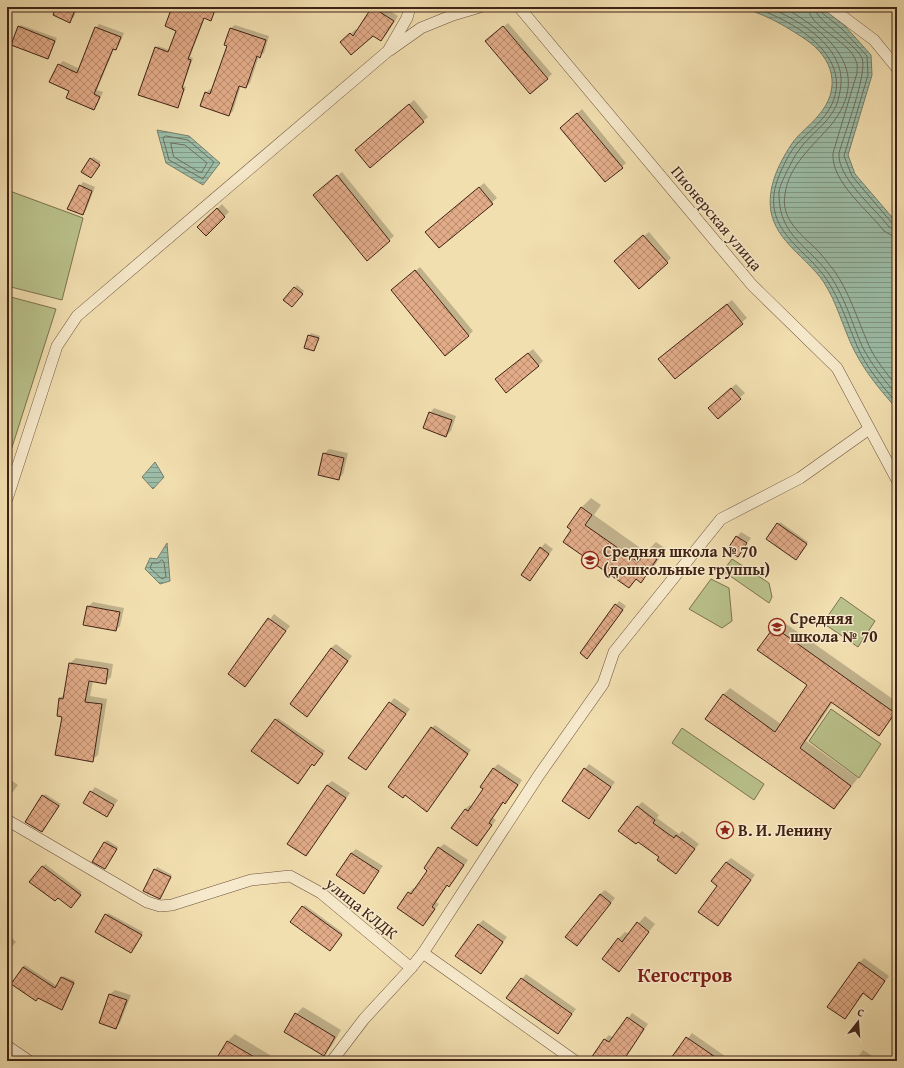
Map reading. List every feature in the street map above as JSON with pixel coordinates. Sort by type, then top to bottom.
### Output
[{"type":"street","points":[[388,51],[407,18],[410,7]]},
{"type":"street","points":[[7,499],[57,346],[77,316],[388,51],[422,28],[453,14],[480,7]]},
{"type":"street","name":"Пионерская улица","points":[[519,7],[752,284],[837,368],[897,480]]},
{"type":"street","points":[[830,7],[874,40],[897,68]]},
{"type":"street","points":[[332,1061],[364,1019],[423,953],[540,775],[603,684],[614,652],[721,519],[800,478],[869,429]]},
{"type":"street","name":"улица КЛДК","points":[[7,820],[147,902],[160,906],[172,905],[251,880],[290,876],[321,893],[411,968]]},
{"type":"street","points":[[423,953],[575,1061]]},
{"type":"street","points":[[7,1046],[29,1061]]},
{"type":"green space","points":[[7,190],[83,218],[62,300],[7,286]]},
{"type":"green space","points":[[7,296],[56,309],[7,463]]},
{"type":"green space","points":[[732,559],[769,583],[772,597],[769,603],[723,571]]},
{"type":"green space","points":[[711,579],[729,588],[732,621],[722,628],[689,609]]},
{"type":"green space","points":[[841,597],[875,621],[858,647],[823,623]]},
{"type":"green space","points":[[831,709],[881,744],[859,778],[809,741]]},
{"type":"green space","points":[[682,728],[764,784],[754,800],[672,743]]},
{"type":"water","points":[[737,7],[821,7],[844,25],[871,55],[872,75],[848,155],[855,174],[897,223],[897,409],[874,381],[858,358],[828,289],[823,281],[779,232],[774,223],[771,212],[770,203],[772,186],[786,153],[794,141],[826,106],[832,85],[828,65],[823,55],[805,39],[781,24],[764,16]]},
{"type":"water","points":[[157,130],[189,136],[220,163],[203,185],[166,163]]},
{"type":"water","points":[[155,462],[164,477],[153,489],[142,477]]},
{"type":"water","points":[[167,543],[170,581],[160,584],[145,569],[150,558],[157,559]]},
{"type":"building","points":[[56,7],[76,7],[70,23],[53,15]]},
{"type":"building","points":[[172,7],[216,7],[211,21],[204,18],[188,59],[191,60],[182,88],[184,89],[178,108],[138,95],[155,47],[168,52],[176,31],[165,26]]},
{"type":"building","points":[[372,7],[394,21],[381,41],[373,36],[351,55],[340,42],[350,33],[353,36]]},
{"type":"building","points":[[18,26],[55,41],[48,59],[11,45]]},
{"type":"building","points":[[503,26],[548,79],[530,94],[485,41]]},
{"type":"building","points":[[95,27],[121,37],[116,50],[113,49],[94,94],[100,97],[94,110],[66,98],[69,91],[49,82],[58,64],[77,73]]},
{"type":"building","points":[[230,28],[266,40],[260,58],[257,56],[246,88],[239,86],[229,116],[200,106],[205,92],[210,94],[227,46],[224,45]]},
{"type":"building","points":[[409,104],[424,122],[370,168],[355,150]]},
{"type":"building","points":[[577,113],[623,168],[605,182],[560,128]]},
{"type":"building","points":[[90,158],[100,165],[91,178],[81,172]]},
{"type":"building","points":[[337,175],[390,241],[367,261],[313,195]]},
{"type":"building","points":[[79,185],[92,191],[83,215],[67,209]]},
{"type":"building","points":[[479,187],[493,204],[439,248],[425,232]]},
{"type":"building","points":[[217,208],[225,217],[206,236],[197,227]]},
{"type":"building","points":[[643,235],[668,263],[639,289],[614,261]]},
{"type":"building","points":[[415,270],[469,336],[445,356],[391,290]]},
{"type":"building","points":[[294,287],[303,294],[292,307],[283,300]]},
{"type":"building","points":[[727,304],[743,324],[675,379],[658,359]]},
{"type":"building","points":[[308,335],[319,338],[314,351],[304,348]]},
{"type":"building","points":[[528,353],[539,366],[506,393],[495,379]]},
{"type":"building","points":[[731,388],[741,399],[718,419],[708,408]]},
{"type":"building","points":[[429,412],[452,420],[446,437],[423,428]]},
{"type":"building","points":[[323,453],[344,458],[339,480],[318,475]]},
{"type":"building","points":[[581,507],[592,515],[585,525],[638,562],[646,551],[657,559],[641,583],[636,579],[629,588],[563,542],[571,530],[567,527]]},
{"type":"building","points":[[777,523],[807,544],[796,560],[766,539]]},
{"type":"building","points":[[736,536],[747,543],[738,557],[727,550]]},
{"type":"building","points":[[540,547],[549,554],[530,581],[521,575]]},
{"type":"building","points":[[615,604],[623,610],[587,659],[580,653]]},
{"type":"building","points":[[87,606],[120,612],[116,631],[83,625]]},
{"type":"building","points":[[268,618],[286,631],[245,687],[228,674]]},
{"type":"building","points":[[774,627],[895,713],[879,736],[831,702],[800,748],[851,786],[834,809],[705,719],[723,694],[775,732],[807,685],[757,650]]},
{"type":"building","points":[[331,648],[348,661],[307,717],[290,704]]},
{"type":"building","points":[[69,663],[108,669],[106,684],[89,681],[85,702],[102,704],[93,762],[55,755],[62,717],[57,716],[59,698],[63,699]]},
{"type":"building","points":[[389,702],[406,714],[366,770],[348,758]]},
{"type":"building","points":[[275,719],[323,754],[314,766],[312,764],[298,784],[251,751]]},
{"type":"building","points":[[431,727],[468,754],[427,812],[405,795],[403,798],[388,787]]},
{"type":"building","points":[[493,768],[518,785],[505,804],[503,802],[489,823],[492,825],[477,846],[451,828],[465,809],[468,811],[483,789],[480,787]]},
{"type":"building","points":[[584,768],[611,787],[589,819],[562,801]]},
{"type":"building","points":[[327,785],[346,798],[306,856],[287,844]]},
{"type":"building","points":[[90,791],[114,805],[107,817],[83,803]]},
{"type":"building","points":[[42,795],[59,806],[42,832],[25,822]]},
{"type":"building","points":[[637,806],[655,820],[653,823],[674,838],[676,835],[695,849],[676,874],[657,860],[659,857],[638,842],[636,844],[618,831]]},
{"type":"building","points":[[104,842],[117,849],[105,869],[92,862]]},
{"type":"building","points":[[438,847],[464,865],[449,887],[447,885],[432,907],[435,909],[423,926],[397,908],[408,892],[411,894],[427,871],[424,868]]},
{"type":"building","points":[[351,853],[379,871],[364,894],[336,875]]},
{"type":"building","points":[[726,862],[751,880],[718,926],[698,912],[717,886],[711,881]]},
{"type":"building","points":[[42,866],[81,895],[71,908],[58,898],[55,901],[29,882]]},
{"type":"building","points":[[154,869],[171,877],[160,899],[143,891]]},
{"type":"building","points":[[600,894],[611,903],[577,946],[565,937]]},
{"type":"building","points":[[302,906],[342,935],[330,951],[290,922]]},
{"type":"building","points":[[105,914],[142,935],[131,953],[95,932]]},
{"type":"building","points":[[637,922],[649,932],[619,972],[602,959],[618,938],[622,942]]},
{"type":"building","points":[[478,924],[503,942],[481,974],[455,956]]},
{"type":"building","points":[[859,962],[885,981],[872,1000],[863,993],[845,1019],[827,1007]]},
{"type":"building","points":[[23,967],[55,988],[61,977],[74,983],[62,1010],[38,998],[36,1001],[11,984]]},
{"type":"building","points":[[521,978],[572,1014],[558,1034],[506,998]]},
{"type":"building","points":[[109,994],[127,1000],[116,1029],[99,1023]]},
{"type":"building","points":[[295,1013],[335,1037],[324,1056],[284,1032]]},
{"type":"building","points":[[627,1017],[644,1029],[623,1061],[589,1061],[604,1039],[609,1042]]},
{"type":"building","points":[[686,1037],[721,1061],[669,1061]]},
{"type":"building","points":[[227,1041],[261,1061],[215,1061]]},
{"type":"place","name":"Средняя школа № 70 (дошкольные группы)","points":[[590,560]]},
{"type":"place","name":"Средняя школа № 70","points":[[777,627]]},
{"type":"place","name":"В. И. Ленину","points":[[725,830]]},
{"type":"district","name":"Кегостров","points":[[685,974]]}]
